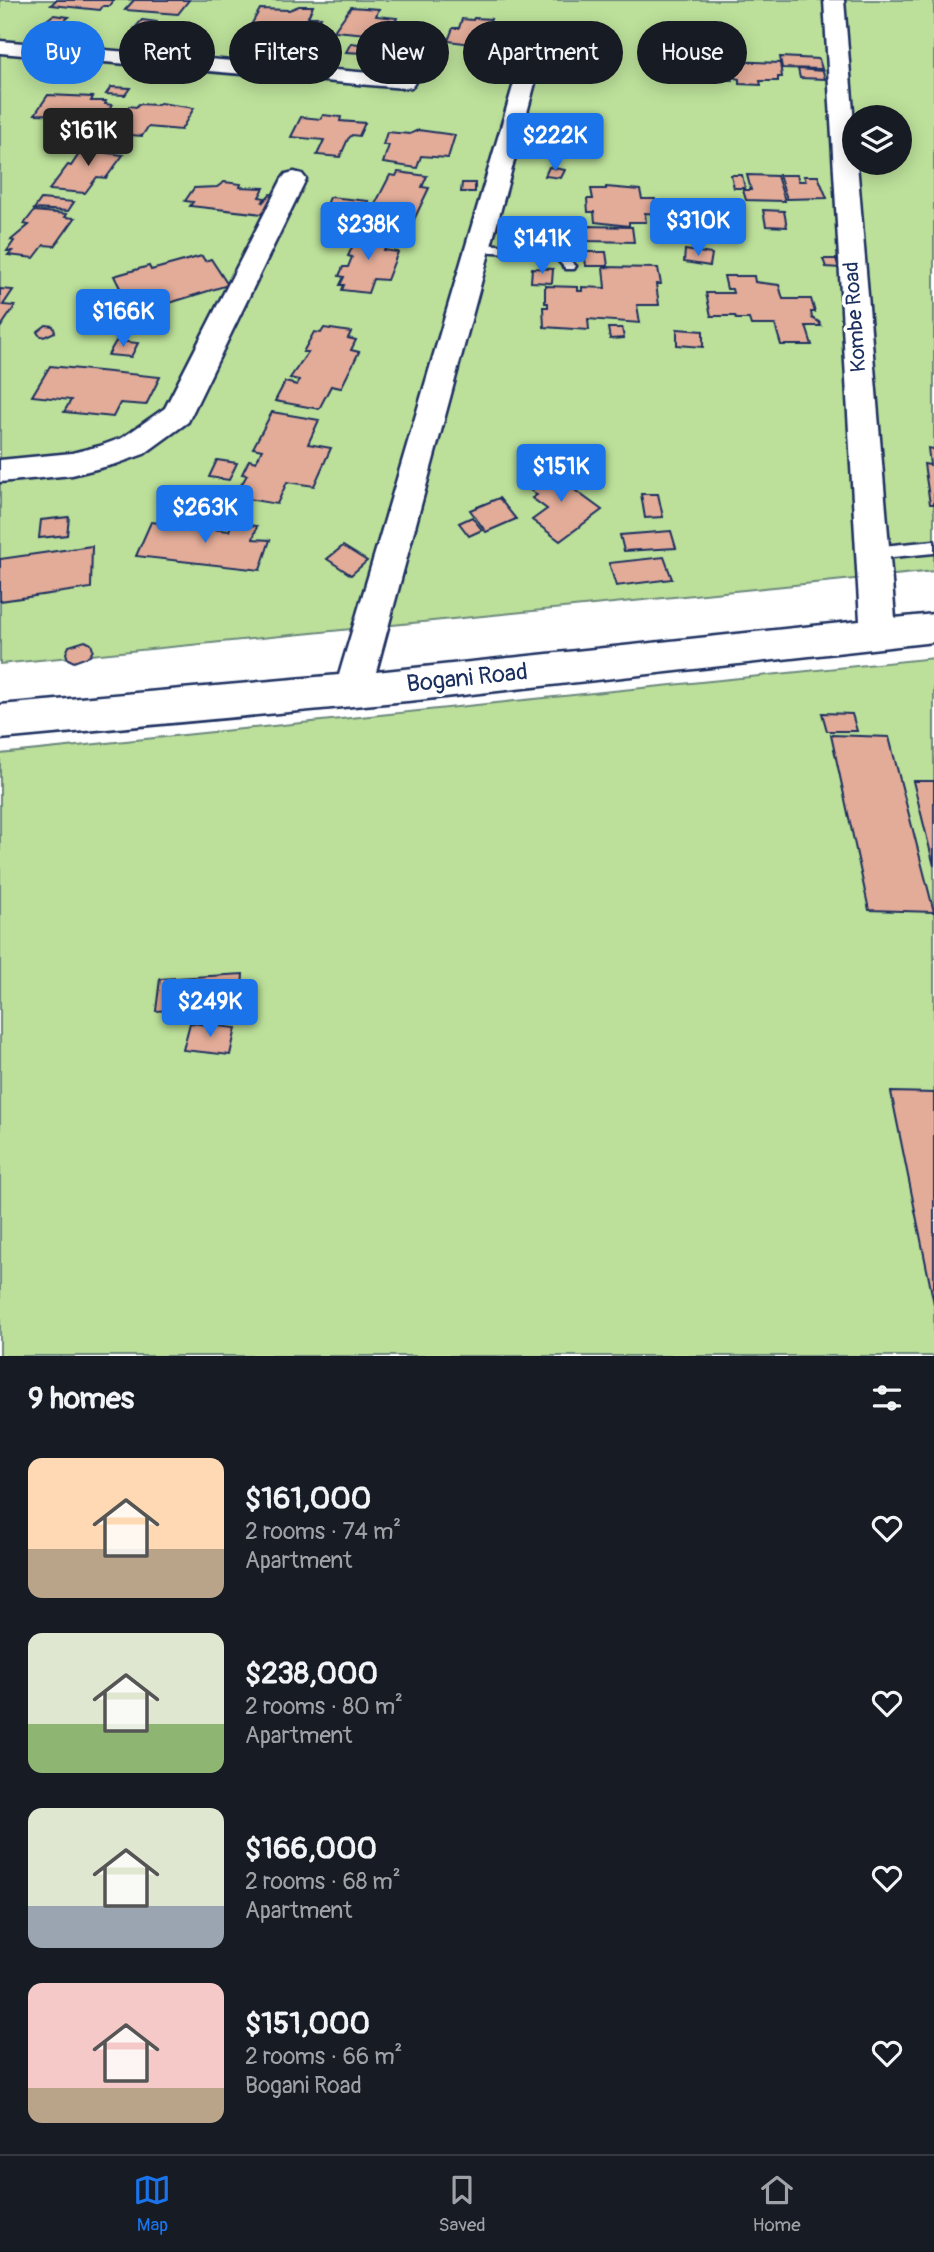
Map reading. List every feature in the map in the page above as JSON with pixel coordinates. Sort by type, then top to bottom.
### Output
[{"type":"street","name":"Kombe Road","points":[[834,0],[879,634]]},
{"type":"street","points":[[0,47],[356,78]]},
{"type":"street","points":[[353,689],[524,84]]},
{"type":"street","points":[[0,471],[72,464],[105,456],[133,446],[177,415],[294,179]]},
{"type":"street","name":"Bogani Road","points":[[0,722],[353,689],[934,628]]},
{"type":"lane","points":[[478,248],[556,252],[570,266]]},
{"type":"lane","points":[[872,553],[934,548]]},
{"type":"green space","points":[[0,0],[934,0],[934,571],[0,664]]},
{"type":"green space","points":[[934,658],[934,1356],[0,1356],[0,754]]},
{"type":"building","points":[[56,0],[114,0],[110,6],[103,6],[100,10],[51,5]]},
{"type":"building","points":[[134,0],[189,0],[178,14],[125,10]]},
{"type":"building","points":[[299,6],[313,6],[308,17],[321,17],[319,21],[253,21],[260,9],[289,10]]},
{"type":"building","points":[[351,7],[379,9],[376,16],[397,18],[396,21],[356,21],[356,33],[342,32],[341,21]]},
{"type":"building","points":[[53,15],[69,17],[64,21],[46,21]]},
{"type":"building","points":[[462,19],[491,19],[463,21],[463,43],[449,41],[453,28],[459,28]]},
{"type":"building","points":[[351,43],[356,44],[356,53],[346,52]]},
{"type":"building","points":[[780,57],[819,59],[822,69],[782,68]]},
{"type":"building","points":[[747,62],[780,63],[782,77],[778,77],[778,81],[760,81],[761,85],[739,84],[747,84]]},
{"type":"building","points":[[798,69],[823,71],[825,79],[800,78]]},
{"type":"building","points":[[111,87],[130,88],[125,95],[106,94]]},
{"type":"building","points":[[48,95],[93,97],[91,101],[106,101],[105,104],[112,105],[107,114],[90,116],[82,130],[64,129],[68,122],[62,122],[66,115],[35,114]]},
{"type":"building","points":[[160,103],[194,108],[181,130],[148,127],[142,136],[118,134],[128,118],[121,117],[129,106]]},
{"type":"building","points":[[323,115],[341,117],[340,121],[365,123],[359,136],[352,135],[348,139],[340,157],[317,155],[324,140],[291,137],[301,117],[321,119]]},
{"type":"building","points":[[98,121],[111,123],[100,135],[88,133]]},
{"type":"building","points":[[418,130],[455,135],[448,158],[421,156],[417,168],[383,163],[389,145],[383,145],[387,132],[410,134]]},
{"type":"building","points":[[94,140],[116,142],[107,153],[123,155],[106,178],[97,177],[85,193],[49,190],[68,165],[71,166],[85,145],[90,145]]},
{"type":"building","points":[[549,167],[565,170],[561,178],[545,176]]},
{"type":"building","points":[[398,172],[427,176],[422,187],[429,188],[411,226],[367,220],[390,175],[396,176]]},
{"type":"building","points":[[731,175],[742,175],[745,188],[734,188]]},
{"type":"building","points":[[747,175],[777,176],[785,201],[746,200],[743,190],[751,190]]},
{"type":"building","points":[[779,175],[797,175],[799,181],[806,181],[804,176],[818,176],[827,198],[787,199]]},
{"type":"building","points":[[224,182],[241,184],[240,187],[264,188],[259,197],[265,198],[262,203],[270,194],[284,196],[272,215],[190,206],[193,202],[185,201],[194,188],[217,187]]},
{"type":"building","points":[[462,183],[475,183],[475,192],[461,192]]},
{"type":"building","points":[[606,187],[640,190],[642,199],[655,199],[658,214],[645,213],[646,222],[629,222],[629,226],[595,222],[594,212],[588,212],[587,199],[593,199],[591,189]]},
{"type":"building","points":[[330,197],[369,201],[365,210],[327,205]]},
{"type":"building","points":[[41,199],[74,202],[68,211],[34,209]]},
{"type":"building","points":[[763,210],[784,211],[787,227],[766,226]]},
{"type":"building","points":[[34,211],[67,214],[65,217],[75,218],[55,246],[44,245],[34,258],[8,255],[12,251],[7,251],[14,241],[11,240],[29,225],[24,224]]},
{"type":"building","points":[[558,225],[585,226],[585,240],[559,239]]},
{"type":"building","points":[[587,226],[632,227],[634,242],[588,241]]},
{"type":"building","points":[[359,232],[390,235],[384,250],[398,252],[387,280],[373,279],[368,293],[342,290],[344,285],[340,285],[344,277],[339,276],[343,267],[348,267],[352,257],[348,256]]},
{"type":"building","points":[[685,250],[712,254],[710,266],[684,262]]},
{"type":"building","points":[[584,252],[606,252],[608,266],[586,266]]},
{"type":"building","points":[[202,256],[205,261],[211,259],[228,285],[166,304],[163,298],[105,315],[98,299],[122,292],[114,276],[149,266],[151,270]]},
{"type":"building","points":[[823,259],[836,259],[839,268],[826,267]]},
{"type":"building","points":[[603,267],[658,268],[661,284],[656,284],[659,305],[637,305],[640,323],[588,319],[589,330],[544,327],[543,307],[548,307],[548,303],[545,303],[545,286],[578,287],[578,291],[582,291],[582,287],[605,288]]},
{"type":"building","points":[[532,268],[553,269],[552,283],[531,282]]},
{"type":"building","points":[[724,276],[754,276],[755,282],[779,285],[783,299],[811,299],[815,312],[811,312],[812,318],[821,326],[806,326],[812,345],[781,345],[775,325],[751,325],[749,319],[736,319],[735,316],[711,316],[706,293],[733,293],[732,289],[727,289]]},
{"type":"building","points":[[0,289],[13,290],[3,305],[15,306],[0,328]]},
{"type":"building","points":[[46,325],[53,326],[55,332],[44,337],[39,335],[37,332]]},
{"type":"building","points":[[324,328],[351,332],[348,338],[356,340],[351,350],[359,352],[341,388],[331,386],[319,409],[275,401],[285,382],[297,385],[299,380],[290,378],[308,352],[303,352],[314,332],[321,333]]},
{"type":"building","points":[[608,328],[622,328],[624,338],[610,339]]},
{"type":"building","points":[[677,329],[703,331],[703,347],[677,345]]},
{"type":"building","points":[[116,341],[138,343],[131,357],[108,355]]},
{"type":"building","points":[[50,366],[160,377],[146,405],[120,403],[113,417],[64,412],[71,400],[32,396]]},
{"type":"building","points":[[272,412],[319,420],[308,444],[331,448],[314,486],[287,482],[277,504],[242,498],[246,489],[240,487],[247,475],[242,474],[249,460],[256,462],[262,450],[253,448]]},
{"type":"building","points":[[928,448],[934,449],[934,504],[930,504],[924,464],[930,465]]},
{"type":"building","points":[[217,460],[237,463],[229,480],[209,477]]},
{"type":"building","points":[[558,466],[580,482],[572,488],[602,510],[560,541],[532,520],[547,509],[532,498],[537,495],[527,488]]},
{"type":"building","points":[[641,494],[658,494],[663,517],[645,518]]},
{"type":"building","points":[[499,498],[516,519],[486,532],[470,510]]},
{"type":"building","points":[[69,517],[67,535],[39,538],[41,520]]},
{"type":"building","points":[[472,517],[482,530],[469,536],[459,523]]},
{"type":"building","points":[[151,522],[229,531],[232,523],[257,526],[253,539],[270,540],[260,570],[136,556]]},
{"type":"building","points":[[671,531],[676,548],[624,551],[620,535]]},
{"type":"building","points":[[92,546],[91,588],[0,601],[0,559]]},
{"type":"building","points":[[343,546],[367,561],[351,575],[327,559]]},
{"type":"building","points":[[664,557],[672,579],[616,586],[609,563]]},
{"type":"building","points":[[85,641],[91,644],[93,650],[90,656],[74,662],[68,659],[66,653],[69,646]]},
{"type":"building","points":[[822,713],[852,714],[857,731],[827,731]]},
{"type":"building","points":[[831,735],[889,737],[934,912],[869,910]]},
{"type":"building","points":[[913,781],[934,781],[934,866]]},
{"type":"building","points":[[243,974],[241,1006],[156,1011],[160,979]]},
{"type":"building","points":[[190,1023],[236,1028],[230,1055],[183,1050]]},
{"type":"building","points":[[891,1092],[934,1093],[934,1304]]}]
